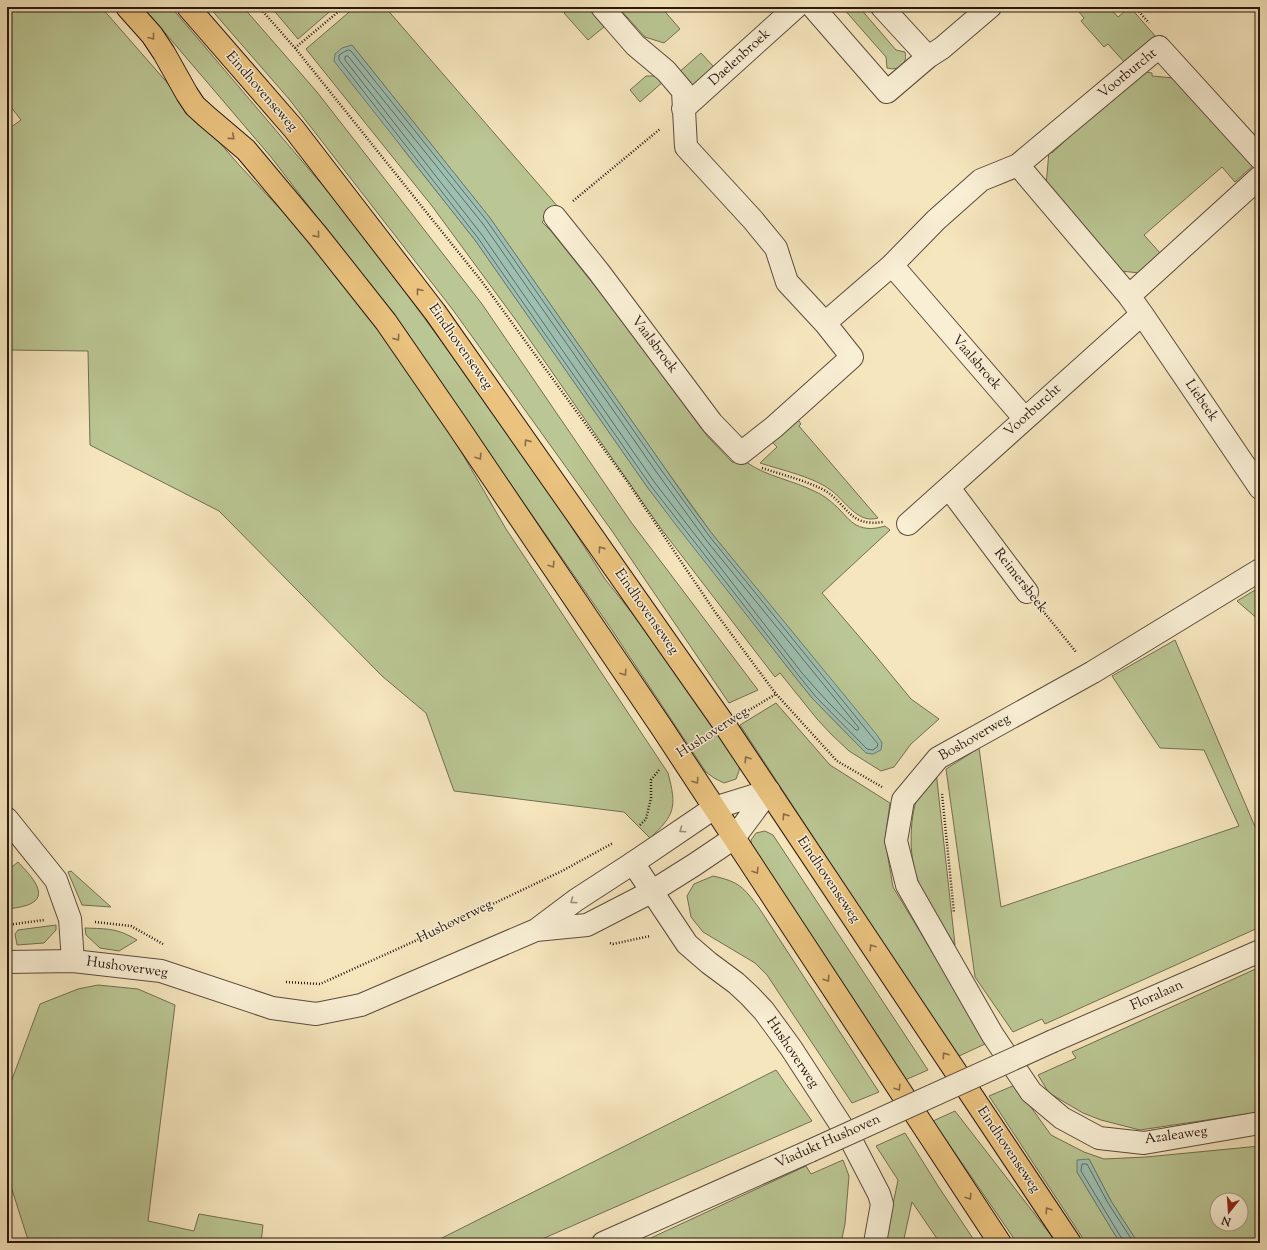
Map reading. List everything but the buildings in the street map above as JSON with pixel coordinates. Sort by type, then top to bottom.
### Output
[{"type":"main road","points":[[127,7],[152,36],[164,53],[187,94],[196,106],[246,150],[318,236],[386,322],[679,755],[1000,1243]]},
{"type":"main road","name":"Eindhovenseweg","points":[[188,7],[294,129],[435,312],[724,724],[1070,1243]]},
{"type":"street","points":[[602,7],[635,45],[666,71],[683,91],[686,147],[776,248],[787,282],[825,323],[852,357],[741,453]]},
{"type":"street","name":"Daelenbroek","points":[[683,109],[796,7]]},
{"type":"street","points":[[813,7],[887,92],[990,7]]},
{"type":"street","points":[[882,7],[928,57]]},
{"type":"street","name":"Voorburcht","points":[[892,265],[936,220],[981,180],[1018,164],[1159,47],[1260,158]]},
{"type":"street","points":[[1018,164],[1129,296],[1142,314]]},
{"type":"street","points":[[1129,296],[1260,177]]},
{"type":"street","name":"Vaalsbroek","points":[[555,217],[599,272],[712,423],[741,453]]},
{"type":"street","points":[[825,323],[892,265]]},
{"type":"street","name":"Vaalsbroek","points":[[892,265],[1025,419]]},
{"type":"street","name":"Voorburcht","points":[[908,524],[1142,314]]},
{"type":"street","name":"Liebeek","points":[[1142,314],[1260,488]]},
{"type":"street","name":"Reimersbeek","points":[[949,488],[1027,592]]},
{"type":"street","name":"Boshoverweg","points":[[903,800],[938,758],[1093,672],[1260,570]]},
{"type":"street","name":"Hushoverweg","points":[[7,819],[56,880],[70,919],[73,961],[161,971],[272,1008],[316,1014],[362,1005],[536,930],[576,900],[714,808],[769,791]]},
{"type":"street","name":"Hushoverweg","points":[[536,930],[587,925],[651,892],[734,838],[769,791]]},
{"type":"street","name":"Azaleaweg","points":[[903,800],[896,842],[907,885],[992,1034],[1031,1092],[1062,1118],[1099,1138],[1144,1143],[1260,1123]]},
{"type":"street","name":"Hushoverweg","points":[[633,863],[687,944],[736,983],[764,1011],[791,1048],[852,1142],[879,1194],[882,1204],[875,1243]]},
{"type":"street","name":"Floralaan","points":[[1054,1041],[1260,951]]},
{"type":"street","points":[[7,962],[73,961]]},
{"type":"street","name":"Viadukt Hushoven","points":[[603,1243],[1054,1041]]},
{"type":"path","points":[[259,7],[295,48],[484,283],[627,481],[715,612],[776,694],[838,761],[903,800]]},
{"type":"path","points":[[295,48],[344,7]]},
{"type":"path","points":[[555,217],[683,109]]},
{"type":"path","points":[[741,453],[755,465],[801,480],[824,491],[836,500],[851,515],[862,522],[875,524],[882,522],[908,524]]},
{"type":"path","name":"Reimersbeek","points":[[1027,592],[1093,672]]},
{"type":"path","name":"Hushoverweg","points":[[724,724],[776,694]]},
{"type":"path","name":"Hushoverweg","points":[[638,828],[646,819],[651,798],[651,780],[660,769],[679,755]]},
{"type":"path","points":[[938,758],[954,916]]},
{"type":"path","name":"Hushoverweg","points":[[282,982],[320,984],[506,898],[562,871],[614,843]]},
{"type":"path","name":"Hushoverweg","points":[[70,919],[130,926],[164,945]]},
{"type":"path","points":[[7,926],[41,920],[70,919]]},
{"type":"green space","points":[[7,7],[101,7],[240,166],[312,243],[426,391],[506,529],[668,773],[673,802],[672,810],[665,823],[650,838],[624,812],[454,791],[426,713],[382,676],[219,511],[90,445],[88,351],[7,350],[7,130],[21,120],[7,102]]},
{"type":"green space","points":[[143,7],[171,7],[330,194],[474,385],[567,520],[605,579],[704,704],[740,763],[736,779],[724,783],[706,772],[610,627],[399,324],[271,157]]},
{"type":"green space","points":[[209,7],[243,7],[317,92],[482,304],[631,522],[758,690],[729,703],[612,531],[453,310],[289,99]]},
{"type":"green space","points":[[271,7],[335,7],[298,39]]},
{"type":"green space","points":[[355,7],[385,7],[559,208],[542,222],[551,231],[618,315],[708,437],[732,462],[744,464],[746,462],[771,475],[798,484],[819,494],[832,502],[851,522],[860,527],[878,528],[885,526],[890,530],[822,593],[911,699],[939,719],[911,744],[894,767],[881,771],[849,751],[817,719],[780,673],[775,677],[662,530],[518,323],[432,206],[306,49]],"holes":[[[352,45],[490,218],[713,535],[882,743],[866,753],[813,699],[648,488],[475,240],[403,149]]]},
{"type":"green space","points":[[571,7],[587,7],[604,27],[588,40],[564,13]]},
{"type":"green space","points":[[618,7],[661,7],[680,29],[664,43],[645,37]]},
{"type":"green space","points":[[842,7],[859,7],[896,50],[905,52],[906,57],[904,64],[895,69],[887,68],[886,57]]},
{"type":"green space","points":[[1075,7],[1109,7],[1118,17],[1130,7],[1156,37],[1125,63],[1108,44],[1104,47],[1081,21],[1084,18]]},
{"type":"green space","points":[[701,53],[713,66],[712,73],[696,86],[689,86],[678,73]]},
{"type":"green space","points":[[1140,71],[1152,73],[1152,76],[1173,78],[1255,164],[1235,182],[1222,167],[1144,235],[1161,254],[1140,273],[1120,271],[1046,186],[1049,151],[1052,153]]},
{"type":"green space","points":[[646,76],[660,76],[664,81],[640,102],[630,90]]},
{"type":"green space","points":[[797,418],[801,424],[799,426],[878,518],[864,518],[858,515],[832,491],[817,482],[798,474],[760,463],[777,447],[771,441]]},
{"type":"green space","points":[[1260,587],[1260,621],[1237,601]]},
{"type":"green space","points":[[1175,640],[1260,836],[1260,927],[1045,1024],[1042,1019],[1013,1032],[975,977],[946,769],[979,748],[1001,907],[1239,826],[1204,750],[1160,748],[1112,676]]},
{"type":"green space","points":[[776,703],[830,765],[890,803],[885,840],[893,887],[987,1043],[957,1057],[740,725]]},
{"type":"green space","points":[[936,771],[955,945],[925,898],[915,871],[911,847],[912,823],[916,800],[920,790]]},
{"type":"green space","points":[[765,831],[773,835],[928,1070],[905,1080],[752,849],[751,840],[756,833]]},
{"type":"green space","points":[[18,862],[35,882],[39,894],[37,899],[32,903],[7,909],[7,871]]},
{"type":"green space","points":[[71,871],[111,907],[82,905],[68,872]]},
{"type":"green space","points":[[713,876],[740,886],[754,901],[879,1092],[852,1103],[767,975],[755,963],[703,932],[691,917],[687,896],[694,884]]},
{"type":"green space","points":[[56,925],[56,930],[44,943],[17,945],[15,934],[18,930]]},
{"type":"green space","points":[[85,928],[118,931],[137,940],[119,951],[100,948],[86,935]]},
{"type":"green space","points":[[1260,967],[1260,1112],[1140,1130],[1101,1120],[1083,1113],[1049,1093],[1038,1075],[1076,1058],[1072,1052]]},
{"type":"green space","points":[[98,985],[138,989],[175,1005],[148,1221],[194,1231],[199,1214],[263,1225],[261,1243],[29,1243],[7,1174],[7,1093],[40,1004],[78,989]]},
{"type":"green space","points":[[776,1070],[812,1121],[533,1243],[432,1243]]},
{"type":"green space","points":[[1015,1085],[1051,1135],[1084,1152],[1104,1159],[1146,1157],[1260,1146],[1260,1243],[1138,1243],[1111,1201],[1089,1159],[1077,1172],[1120,1243],[1086,1243],[989,1096]]},
{"type":"green space","points":[[955,1111],[1057,1243],[1017,1243],[933,1121]]},
{"type":"green space","points":[[905,1133],[976,1243],[940,1243],[912,1202],[903,1243],[885,1243],[898,1180],[876,1146]]},
{"type":"green space","points":[[843,1160],[849,1176],[845,1224],[841,1243],[640,1243],[806,1166],[811,1174]]},
{"type":"water","points":[[352,45],[490,218],[692,507],[713,535],[877,735],[882,743],[881,750],[873,754],[866,753],[813,699],[648,488],[475,240],[334,61],[335,54],[342,48]]},
{"type":"water","points":[[1089,1159],[1111,1201],[1138,1243],[1120,1243],[1077,1172],[1077,1160]]}]
